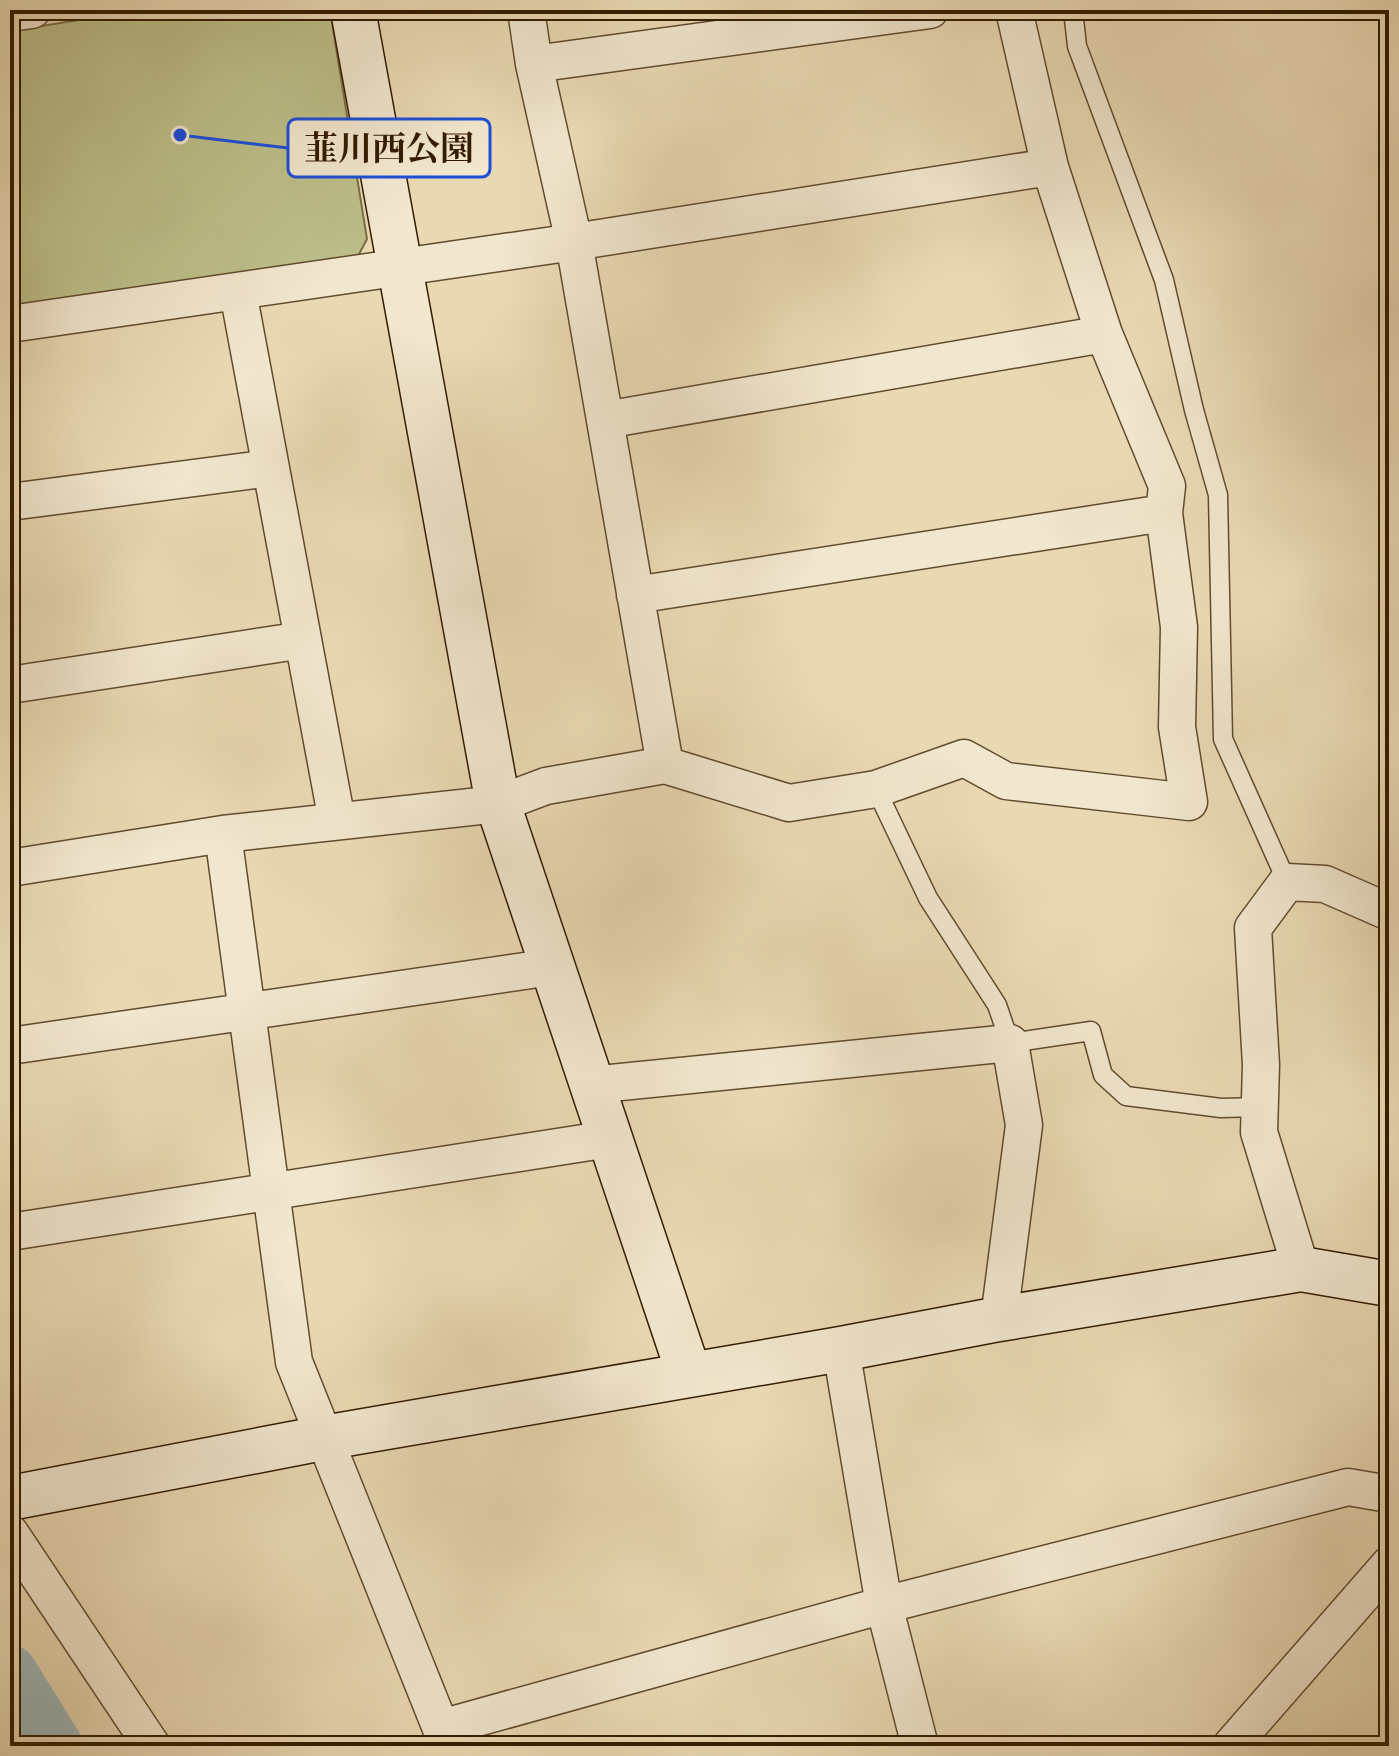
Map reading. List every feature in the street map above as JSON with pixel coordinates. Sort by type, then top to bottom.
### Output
[{"type":"street","points":[[10,13],[32,10]]},
{"type":"street","points":[[353,10],[498,804],[689,1374]]},
{"type":"street","points":[[526,10],[534,64],[574,242],[665,765]]},
{"type":"street","points":[[534,64],[930,10]]},
{"type":"street","points":[[10,868],[223,834],[498,804],[546,786],[665,765],[789,803],[876,789],[964,758],[1006,781],[1189,802],[1177,727],[1179,627],[1164,513],[1167,486],[1104,334],[1050,167],[1014,10]]},
{"type":"street","points":[[10,324],[574,242],[1050,167]]},
{"type":"street","points":[[238,292],[337,821]]},
{"type":"street","points":[[605,420],[1104,334]]},
{"type":"street","points":[[10,502],[271,468]]},
{"type":"street","points":[[635,595],[1164,513]]},
{"type":"street","points":[[10,685],[303,640]]},
{"type":"street","points":[[223,834],[294,1362],[444,1737],[884,1605],[1348,1487],[1389,1494]]},
{"type":"street","points":[[1301,1269],[1259,1132],[1261,1065],[1253,928],[1287,882],[1325,884],[1389,912]]},
{"type":"street","points":[[10,1046],[552,967]]},
{"type":"street","points":[[591,1085],[1010,1043],[1024,1125],[999,1319]]},
{"type":"street","points":[[10,1232],[609,1139]]},
{"type":"street","points":[[10,1498],[323,1438],[1301,1269],[1389,1284]]},
{"type":"street","points":[[841,1349],[884,1605],[920,1746]]},
{"type":"street","points":[[10,1533],[152,1746]]},
{"type":"street","points":[[1231,1746],[1389,1565]]},
{"type":"lane","points":[[1073,10],[1077,46],[1164,280],[1194,410],[1218,495],[1223,739],[1287,882]]},
{"type":"lane","points":[[876,789],[928,898],[997,1005],[1010,1043],[1091,1031],[1103,1075],[1126,1096],[1221,1108],[1260,1107]]},
{"type":"path","points":[[10,1730],[19,1746]]},
{"type":"green space","points":[[141,10],[330,10],[367,239],[358,256],[10,306],[10,31]]},
{"type":"waterway","points":[[10,1672],[56,1746]]},
{"type":"place","name":"韮川西公園","points":[[180,135]]}]
